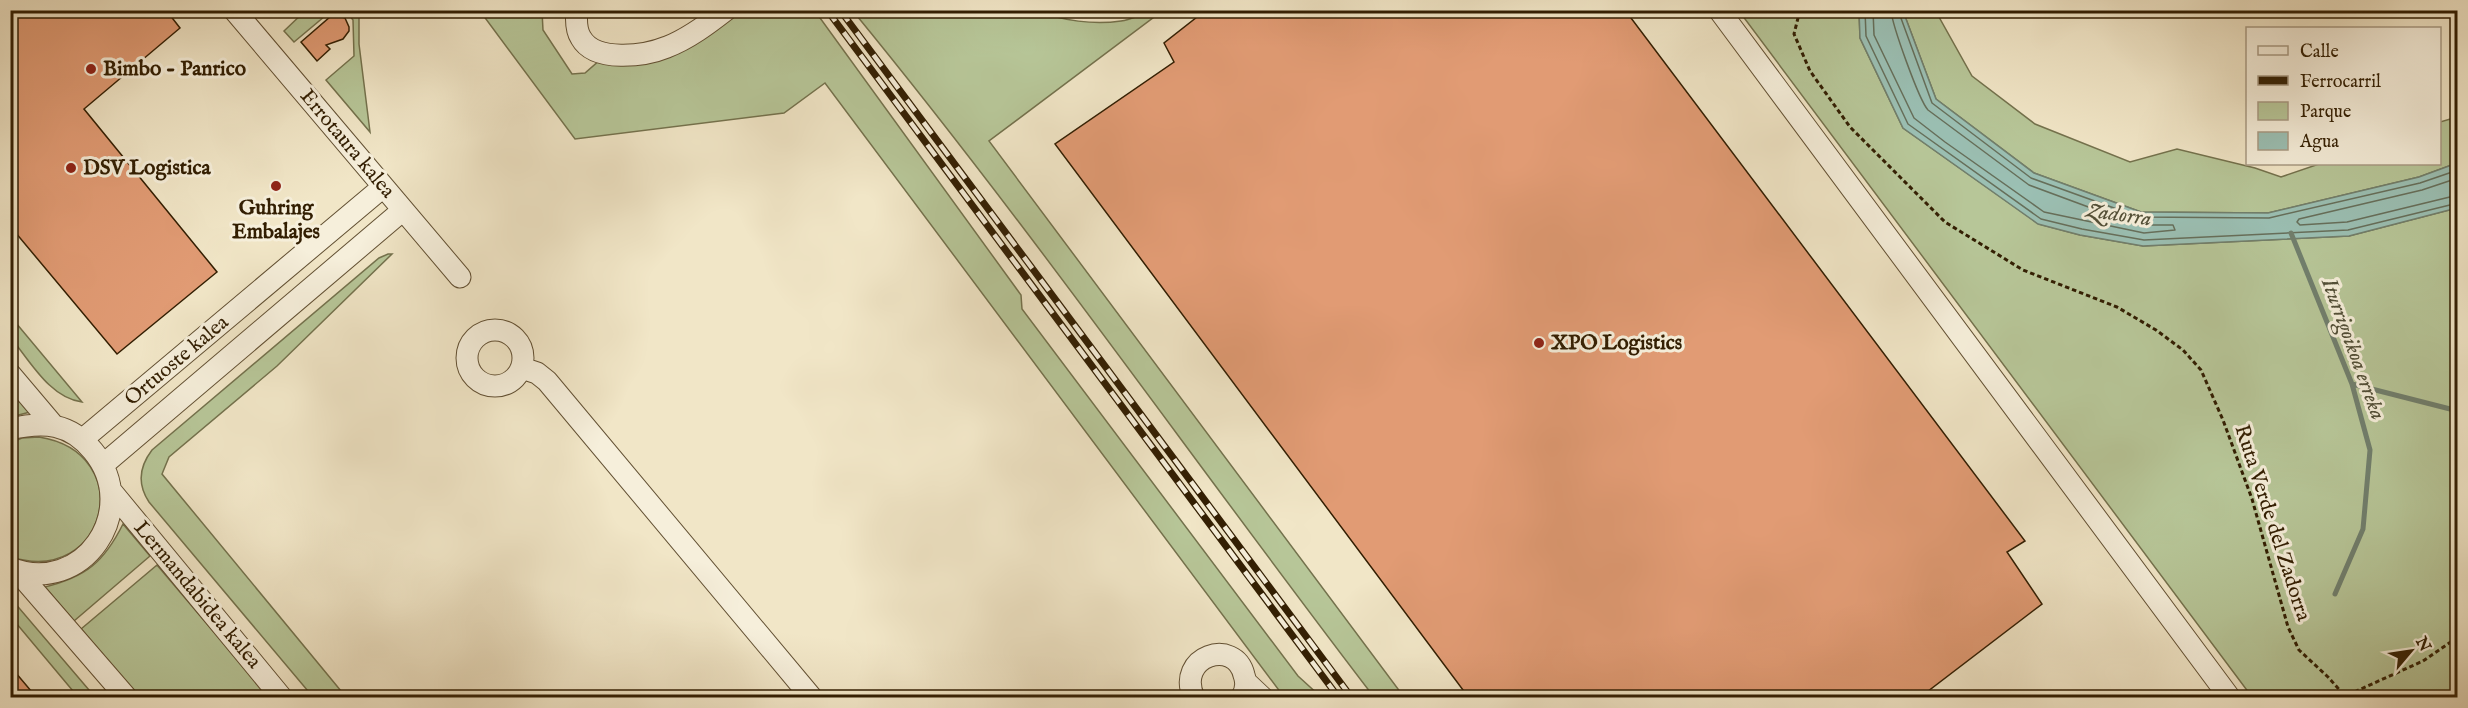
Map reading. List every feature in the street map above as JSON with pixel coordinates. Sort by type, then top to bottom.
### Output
[{"type":"street","name":"Errotaura kalea","points":[[234,10],[460,277]]},
{"type":"street","points":[[577,10],[576,23],[580,38],[589,47],[604,54],[621,55],[666,48],[726,10]]},
{"type":"street","points":[[1719,10],[2230,698]]},
{"type":"street","name":"Ortuoste kalea","points":[[83,439],[383,187]]},
{"type":"street","name":"Ortuoste kalea","points":[[104,464],[403,210]]},
{"type":"street","points":[[270,282],[290,306]]},
{"type":"street","points":[[522,368],[547,381],[812,698]]},
{"type":"street","points":[[10,374],[54,426]]},
{"type":"street","points":[[10,429],[31,424],[54,426],[83,439],[104,464],[112,492],[112,511],[107,528],[98,544],[85,557],[53,572],[35,573],[14,569]]},
{"type":"street","name":"Lermandabidea kalea","points":[[112,492],[282,698]]},
{"type":"street","points":[[14,569],[127,698]]},
{"type":"street","points":[[1194,698],[1190,689],[1190,677],[1195,666],[1203,658],[1215,654],[1226,655],[1236,661],[1244,670],[1244,690],[1263,698]]},
{"type":"path","name":"Ruta Verde del Zadorra","points":[[1800,10],[1794,34],[1810,71],[1850,127],[1945,222],[2023,270],[2117,307],[2183,350],[2201,370],[2253,499],[2277,591],[2292,635],[2299,650],[2328,677],[2343,697]]},
{"type":"path","points":[[2343,697],[2423,661],[2457,637]]},
{"type":"green space","points":[[1037,10],[1067,19],[1100,23],[1121,21],[1162,11],[989,141],[1404,697],[1374,697],[1052,265],[853,11]]},
{"type":"green space","points":[[305,11],[331,11],[294,42],[284,31]]},
{"type":"green space","points":[[346,11],[359,11],[359,44],[370,132],[326,80],[354,56],[353,20]]},
{"type":"green space","points":[[480,11],[542,11],[543,30],[572,74],[585,73],[600,60],[714,29],[738,11],[815,11],[1021,295],[1022,309],[1298,676],[1321,697],[1284,697],[825,83],[784,113],[575,139]]},
{"type":"green space","points":[[1739,11],[1859,11],[1860,38],[1903,128],[2039,224],[2080,235],[2143,246],[2349,236],[2457,208],[2457,697],[2252,697]]},
{"type":"green space","points":[[1903,11],[1938,11],[1939,17],[1972,76],[2035,124],[2130,162],[2177,149],[2255,168],[2281,177],[2316,165],[2441,165],[2441,122],[2457,117],[2457,163],[2419,177],[2268,213],[2141,212],[2034,173],[1936,99]]},
{"type":"green space","points":[[392,254],[277,366],[169,457],[162,474],[346,697],[313,697],[149,502],[141,482],[142,469],[152,450],[379,258]]},
{"type":"green space","points":[[10,317],[82,402],[60,394],[42,377],[11,338]]},
{"type":"green space","points":[[11,389],[30,412],[11,417]]},
{"type":"green space","points":[[39,437],[70,448],[90,467],[99,490],[98,514],[88,536],[70,553],[44,561],[11,557],[10,443],[22,438]]},
{"type":"green space","points":[[123,524],[150,556],[74,621],[45,587],[72,578],[92,566],[109,548]]},
{"type":"green space","points":[[157,565],[269,697],[139,697],[81,629]]},
{"type":"green space","points":[[10,600],[95,697],[78,697],[11,617]]},
{"type":"water","name":"Zadorra","points":[[1859,11],[1903,11],[1936,99],[2034,173],[2141,212],[2268,213],[2419,177],[2457,163],[2457,208],[2349,236],[2143,246],[2080,235],[2038,224],[1903,128],[1860,38]]},
{"type":"building","name":"DSV Logistica","points":[[10,10],[166,10],[180,28],[84,109],[217,272],[117,354],[10,226]]},
{"type":"building","name":"XPO Logistics","points":[[1206,10],[1625,10],[2025,541],[2007,552],[2042,604],[1919,698],[1469,698],[1055,144],[1174,62],[1164,43]]},
{"type":"building","points":[[335,15],[345,18],[349,31],[343,39],[326,45],[330,49],[317,61],[301,42]]},
{"type":"building","points":[[10,666],[37,698],[10,698]]},
{"type":"waterway","name":"Iturrigoikoa erreka","points":[[2291,233],[2352,384],[2370,450],[2363,529],[2335,594]]},
{"type":"waterway","points":[[2352,384],[2458,411]]},
{"type":"railway","points":[[827,10],[1339,698]]},
{"type":"railway","points":[[840,10],[1352,698]]},
{"type":"place","name":"Bimbo - Panrico","points":[[91,69]]},
{"type":"place","name":"DSV Logistica","points":[[71,168]]},
{"type":"place","name":"Guhring Embalajes","points":[[276,186]]},
{"type":"place","name":"XPO Logistics","points":[[1539,343]]}]
